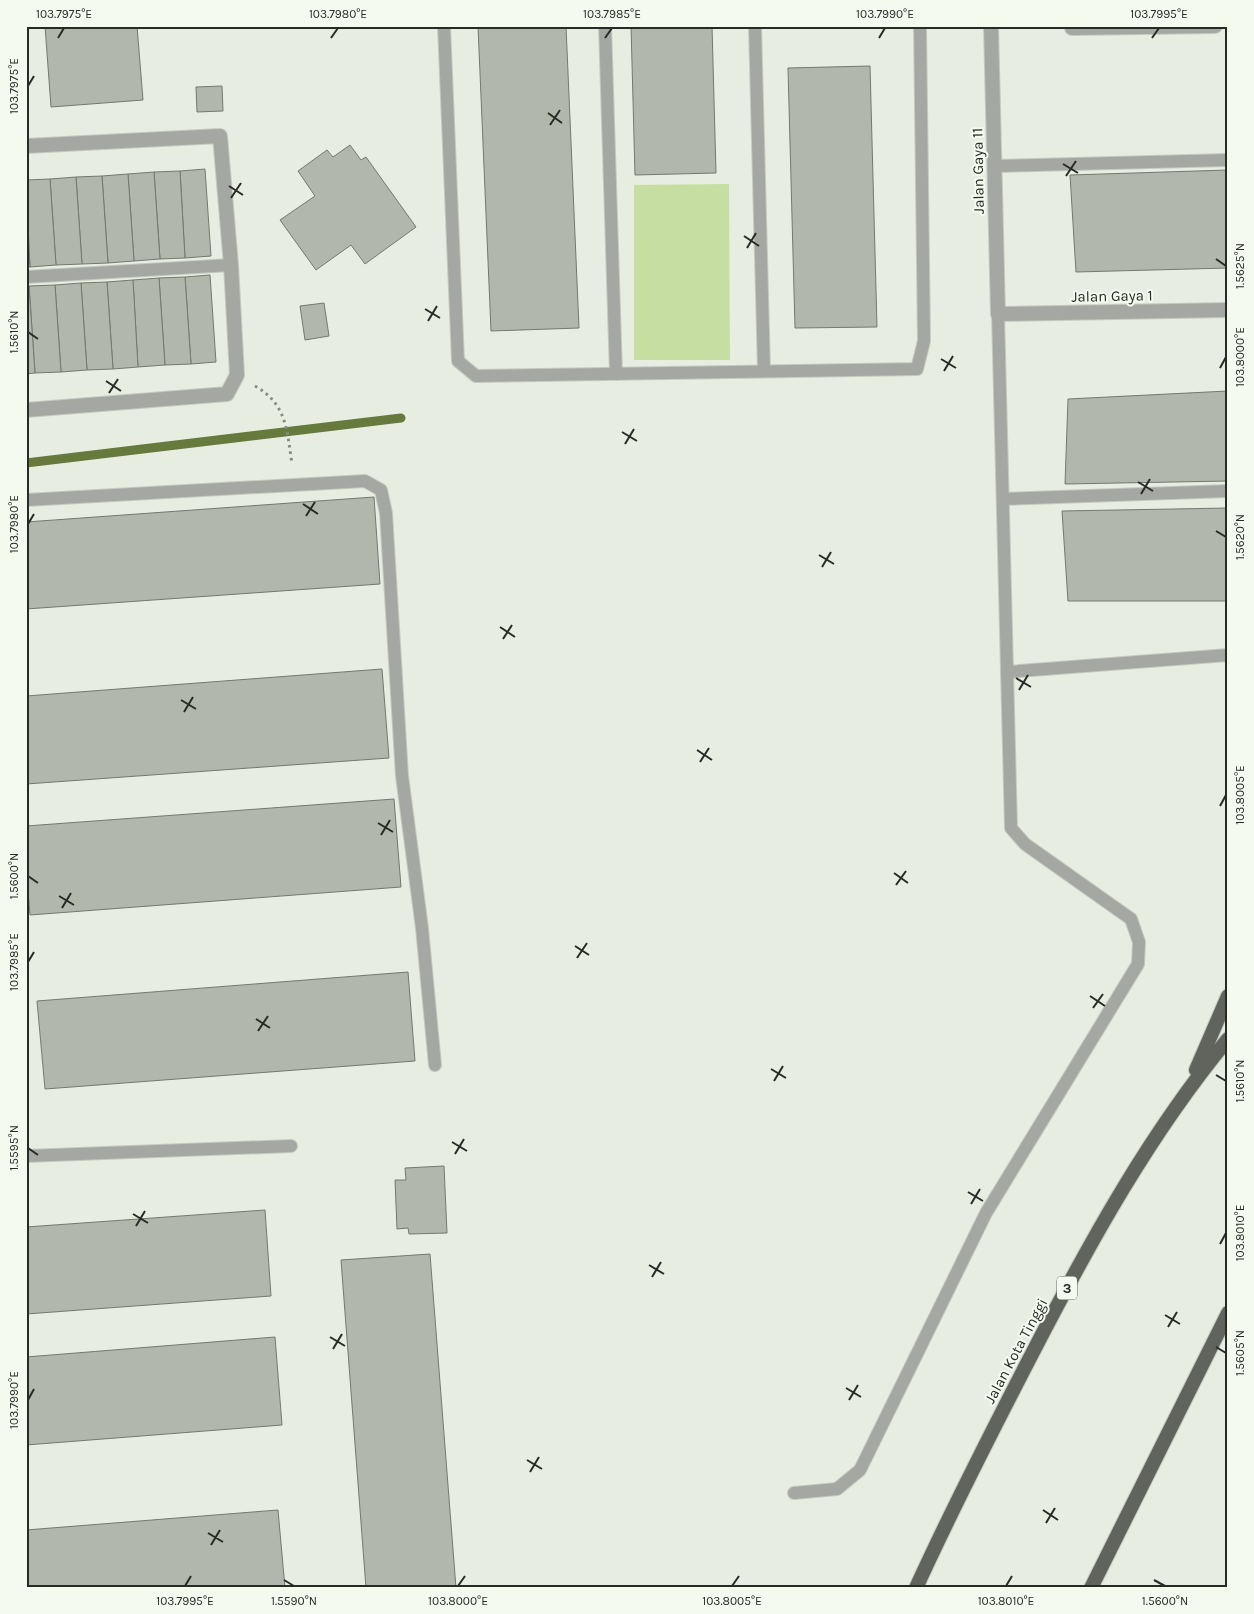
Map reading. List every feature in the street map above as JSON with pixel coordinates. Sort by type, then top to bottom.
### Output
[{"type":"highway","points":[[1190,1085],[1228,996]]},
{"type":"highway","name":"Jalan Kota Tinggi","points":[[916,1588],[956,1499],[1085,1253],[1190,1085],[1228,1039]]},
{"type":"highway","points":[[1091,1588],[1228,1314]]},
{"type":"street","name":"Jalan Gaya 11","points":[[991,26],[998,314]]},
{"type":"street","points":[[1072,28],[1215,26]]},
{"type":"street","points":[[26,146],[220,136],[231,265],[237,376],[227,394],[26,410]]},
{"type":"street","name":"Jalan Gaya 1","points":[[998,314],[1228,310]]},
{"type":"lane","points":[[444,26],[458,360],[476,376],[917,369],[924,341],[920,26]]},
{"type":"lane","points":[[605,26],[616,374]]},
{"type":"lane","points":[[755,26],[764,371]]},
{"type":"lane","points":[[994,166],[1228,160]]},
{"type":"lane","points":[[26,277],[231,265]]},
{"type":"lane","points":[[794,1493],[837,1489],[860,1470],[986,1213],[1138,964],[1139,942],[1131,919],[1024,844],[1011,828],[998,314]]},
{"type":"lane","points":[[26,500],[365,480],[381,490],[386,513],[402,776],[422,928],[435,1065]]},
{"type":"lane","points":[[1002,499],[1228,491]]},
{"type":"lane","points":[[1007,672],[1228,655]]},
{"type":"lane","points":[[26,1156],[291,1146]]},
{"type":"path","points":[[237,376],[271,395],[284,419],[289,443]]},
{"type":"green space","points":[[729,184],[730,360],[634,360],[634,185]]},
{"type":"building","points":[[45,26],[137,26],[143,100],[51,107]]},
{"type":"building","points":[[478,26],[566,26],[579,328],[491,331]]},
{"type":"building","points":[[631,26],[712,26],[716,173],[635,175]]},
{"type":"building","points":[[870,66],[877,327],[795,328],[788,68]]},
{"type":"building","points":[[222,86],[223,111],[197,112],[196,87]]},
{"type":"building","points":[[350,145],[361,160],[366,157],[416,227],[365,264],[351,245],[316,270],[280,220],[315,196],[298,171],[327,150],[333,157]]},
{"type":"building","points":[[205,169],[211,256],[185,258],[180,171]]},
{"type":"building","points":[[1228,170],[1228,268],[1076,272],[1070,175]]},
{"type":"building","points":[[180,171],[185,258],[160,259],[154,172]]},
{"type":"building","points":[[154,172],[160,259],[134,261],[128,174]]},
{"type":"building","points":[[128,174],[134,261],[108,263],[102,176]]},
{"type":"building","points":[[102,176],[108,263],[82,264],[76,177]]},
{"type":"building","points":[[76,177],[82,264],[56,265],[50,179]]},
{"type":"building","points":[[50,179],[56,265],[30,267],[26,180]]},
{"type":"building","points":[[26,214],[30,267],[26,267]]},
{"type":"building","points":[[210,275],[216,362],[191,364],[185,277]]},
{"type":"building","points":[[185,277],[191,364],[165,365],[159,278]]},
{"type":"building","points":[[159,278],[165,365],[138,367],[133,280]]},
{"type":"building","points":[[133,280],[138,367],[113,369],[107,282]]},
{"type":"building","points":[[107,282],[113,369],[87,370],[81,283]]},
{"type":"building","points":[[81,283],[87,370],[61,372],[55,285]]},
{"type":"building","points":[[55,285],[61,372],[35,373],[29,286]]},
{"type":"building","points":[[26,286],[29,286],[35,373],[26,374]]},
{"type":"building","points":[[324,303],[329,336],[305,340],[300,306]]},
{"type":"building","points":[[1228,391],[1228,481],[1065,484],[1068,399]]},
{"type":"building","points":[[374,497],[380,584],[26,609],[26,522]]},
{"type":"building","points":[[1228,508],[1228,601],[1068,601],[1062,511]]},
{"type":"building","points":[[382,669],[389,758],[26,784],[26,696]]},
{"type":"building","points":[[394,799],[401,887],[30,915],[26,865],[26,826]]},
{"type":"building","points":[[408,972],[415,1061],[45,1089],[37,1001]]},
{"type":"building","points":[[444,1166],[447,1233],[409,1234],[408,1228],[397,1229],[395,1180],[406,1180],[405,1168]]},
{"type":"building","points":[[265,1210],[271,1296],[26,1314],[26,1227]]},
{"type":"building","points":[[430,1254],[456,1588],[366,1588],[341,1260]]},
{"type":"building","points":[[275,1337],[282,1425],[26,1445],[26,1357]]},
{"type":"building","points":[[278,1510],[285,1588],[26,1588],[26,1530]]},
{"type":"waterway","points":[[26,463],[401,418]]}]
